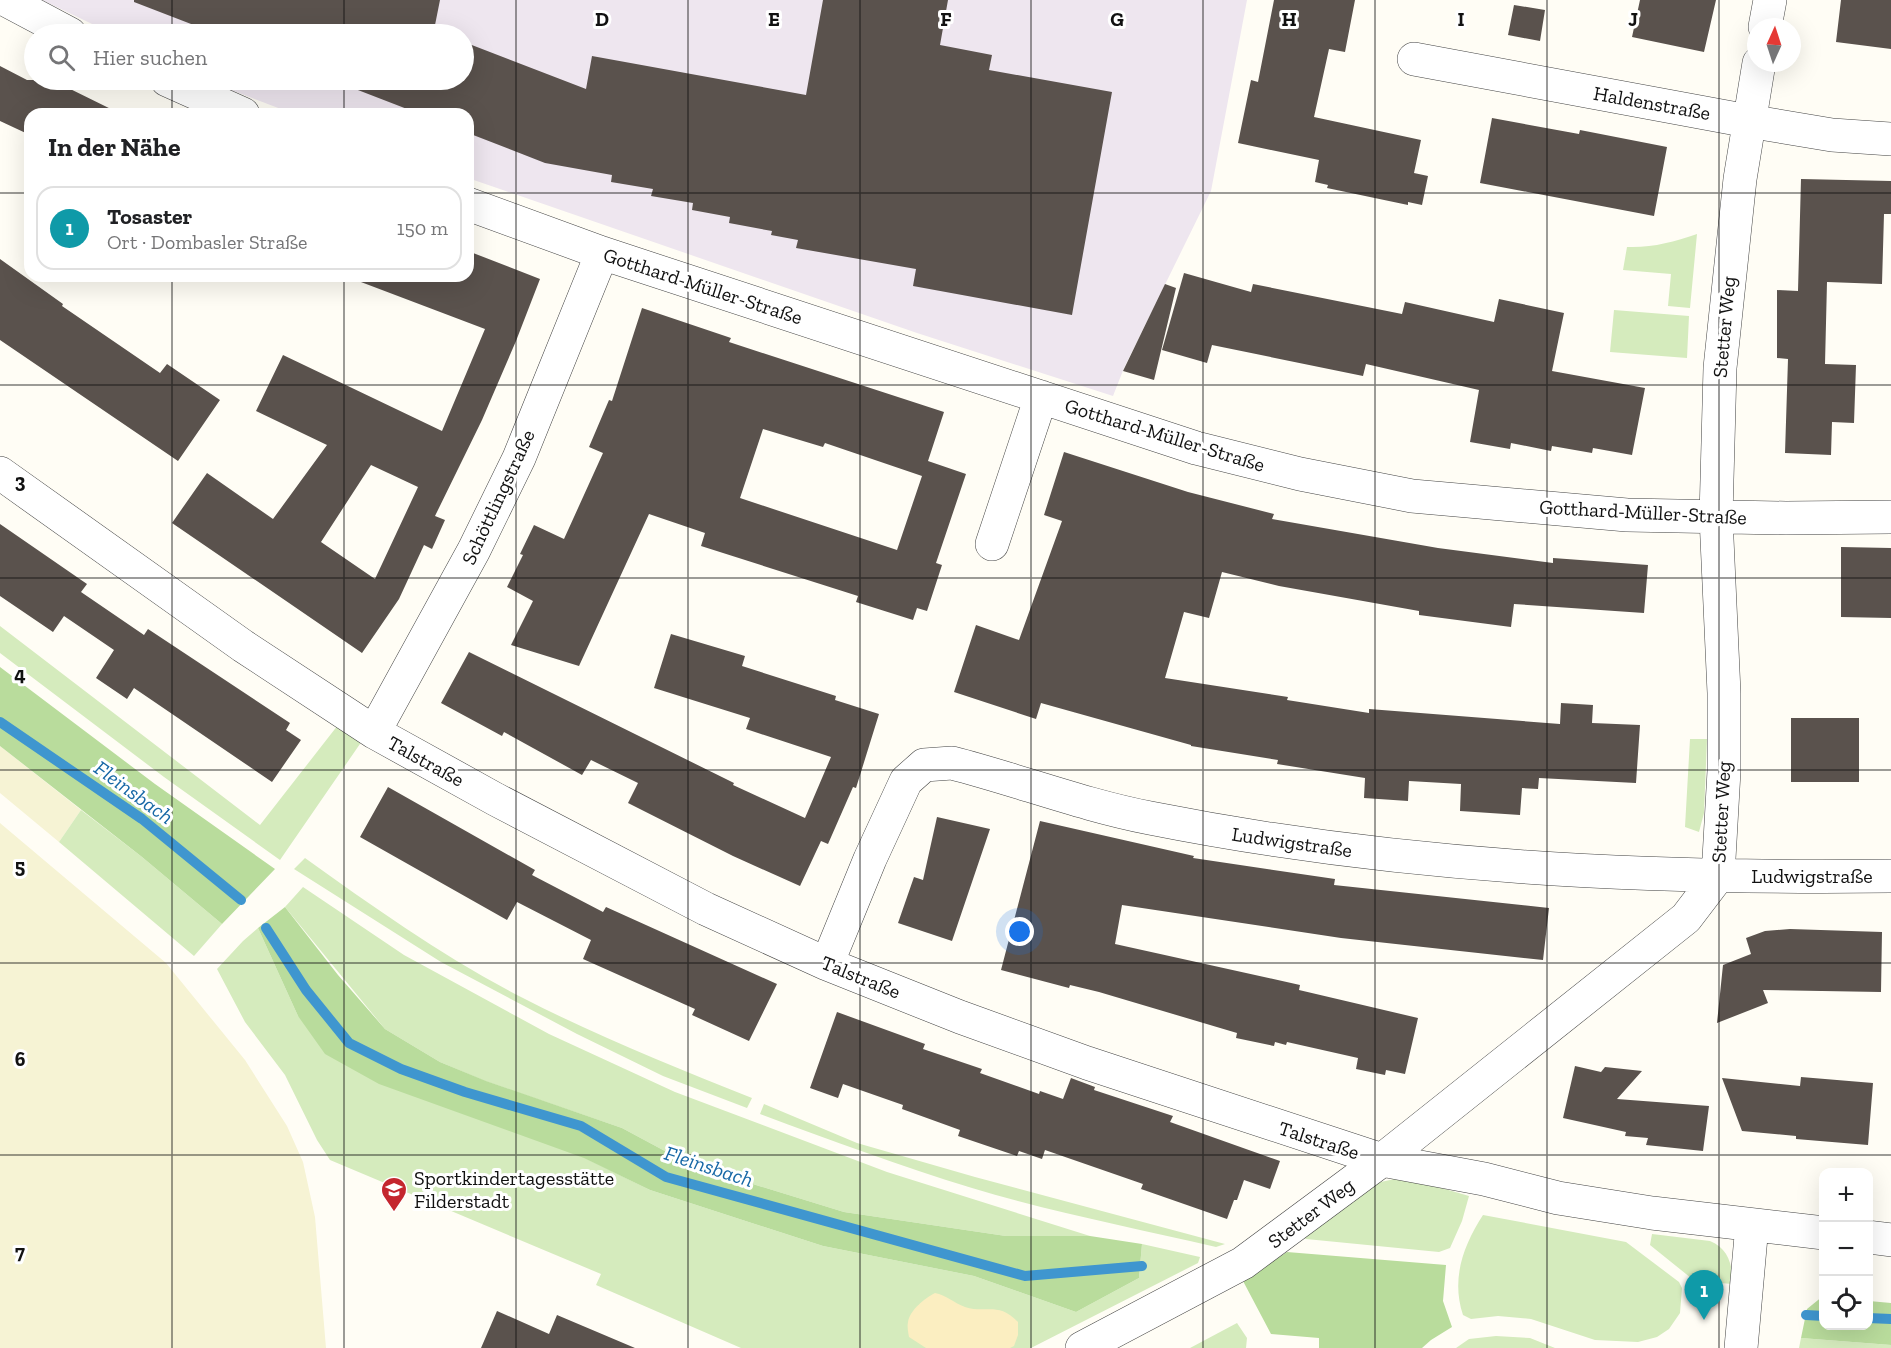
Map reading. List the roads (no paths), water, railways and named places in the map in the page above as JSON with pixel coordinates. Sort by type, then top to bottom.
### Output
[{"type":"street","points":[[6,0],[51,24]]},
{"type":"street","points":[[1767,18],[1770,0]]},
{"type":"street","name":"Haldenstraße","points":[[1414,59],[1748,121],[1832,135],[1891,139]]},
{"type":"street","name":"Stetter Weg","points":[[1082,1348],[1243,1263],[1382,1160],[1686,918],[1718,876],[1724,771],[1724,704],[1716,517],[1720,368],[1748,121],[1757,72]]},
{"type":"street","points":[[189,90],[230,108]]},
{"type":"street","name":"Gotthard-Müller-Straße","points":[[474,206],[602,253],[1196,448],[1300,474],[1412,496],[1627,515],[1891,516]]},
{"type":"street","name":"Schöttlingstraße","points":[[374,732],[474,550],[519,458],[602,253]]},
{"type":"street","points":[[992,544],[1041,397]]},
{"type":"street","name":"Talstraße","points":[[0,473],[243,646],[374,732],[696,904],[827,964],[960,1017],[1087,1063],[1382,1160],[1484,1179],[1558,1198],[1653,1213],[1819,1232]]},
{"type":"street","name":"Ludwigstraße","points":[[827,964],[870,859],[906,781],[924,765],[952,763],[1147,818],[1320,848],[1399,857],[1589,872],[1718,876],[1891,876]]},
{"type":"street","points":[[1741,1348],[1752,1225]]},
{"type":"street","points":[[1873,1238],[1891,1240]]},
{"type":"waterway","name":"Fleinsbach","points":[[0,722],[142,819],[241,900]]},
{"type":"waterway","name":"Fleinsbach","points":[[266,928],[306,990],[349,1043],[401,1069],[465,1092],[581,1126],[666,1177],[1025,1276],[1142,1266]]},
{"type":"waterway","name":"Fleinsbach","points":[[1806,1315],[1819,1316]]},
{"type":"waterway","name":"Fleinsbach","points":[[1873,1318],[1891,1319]]},
{"type":"place","name":"Sportkindertagesstätte Filderstadt","points":[[394,1213]]},
{"type":"place","name":"Tosaster","points":[[1704,1320]]}]
